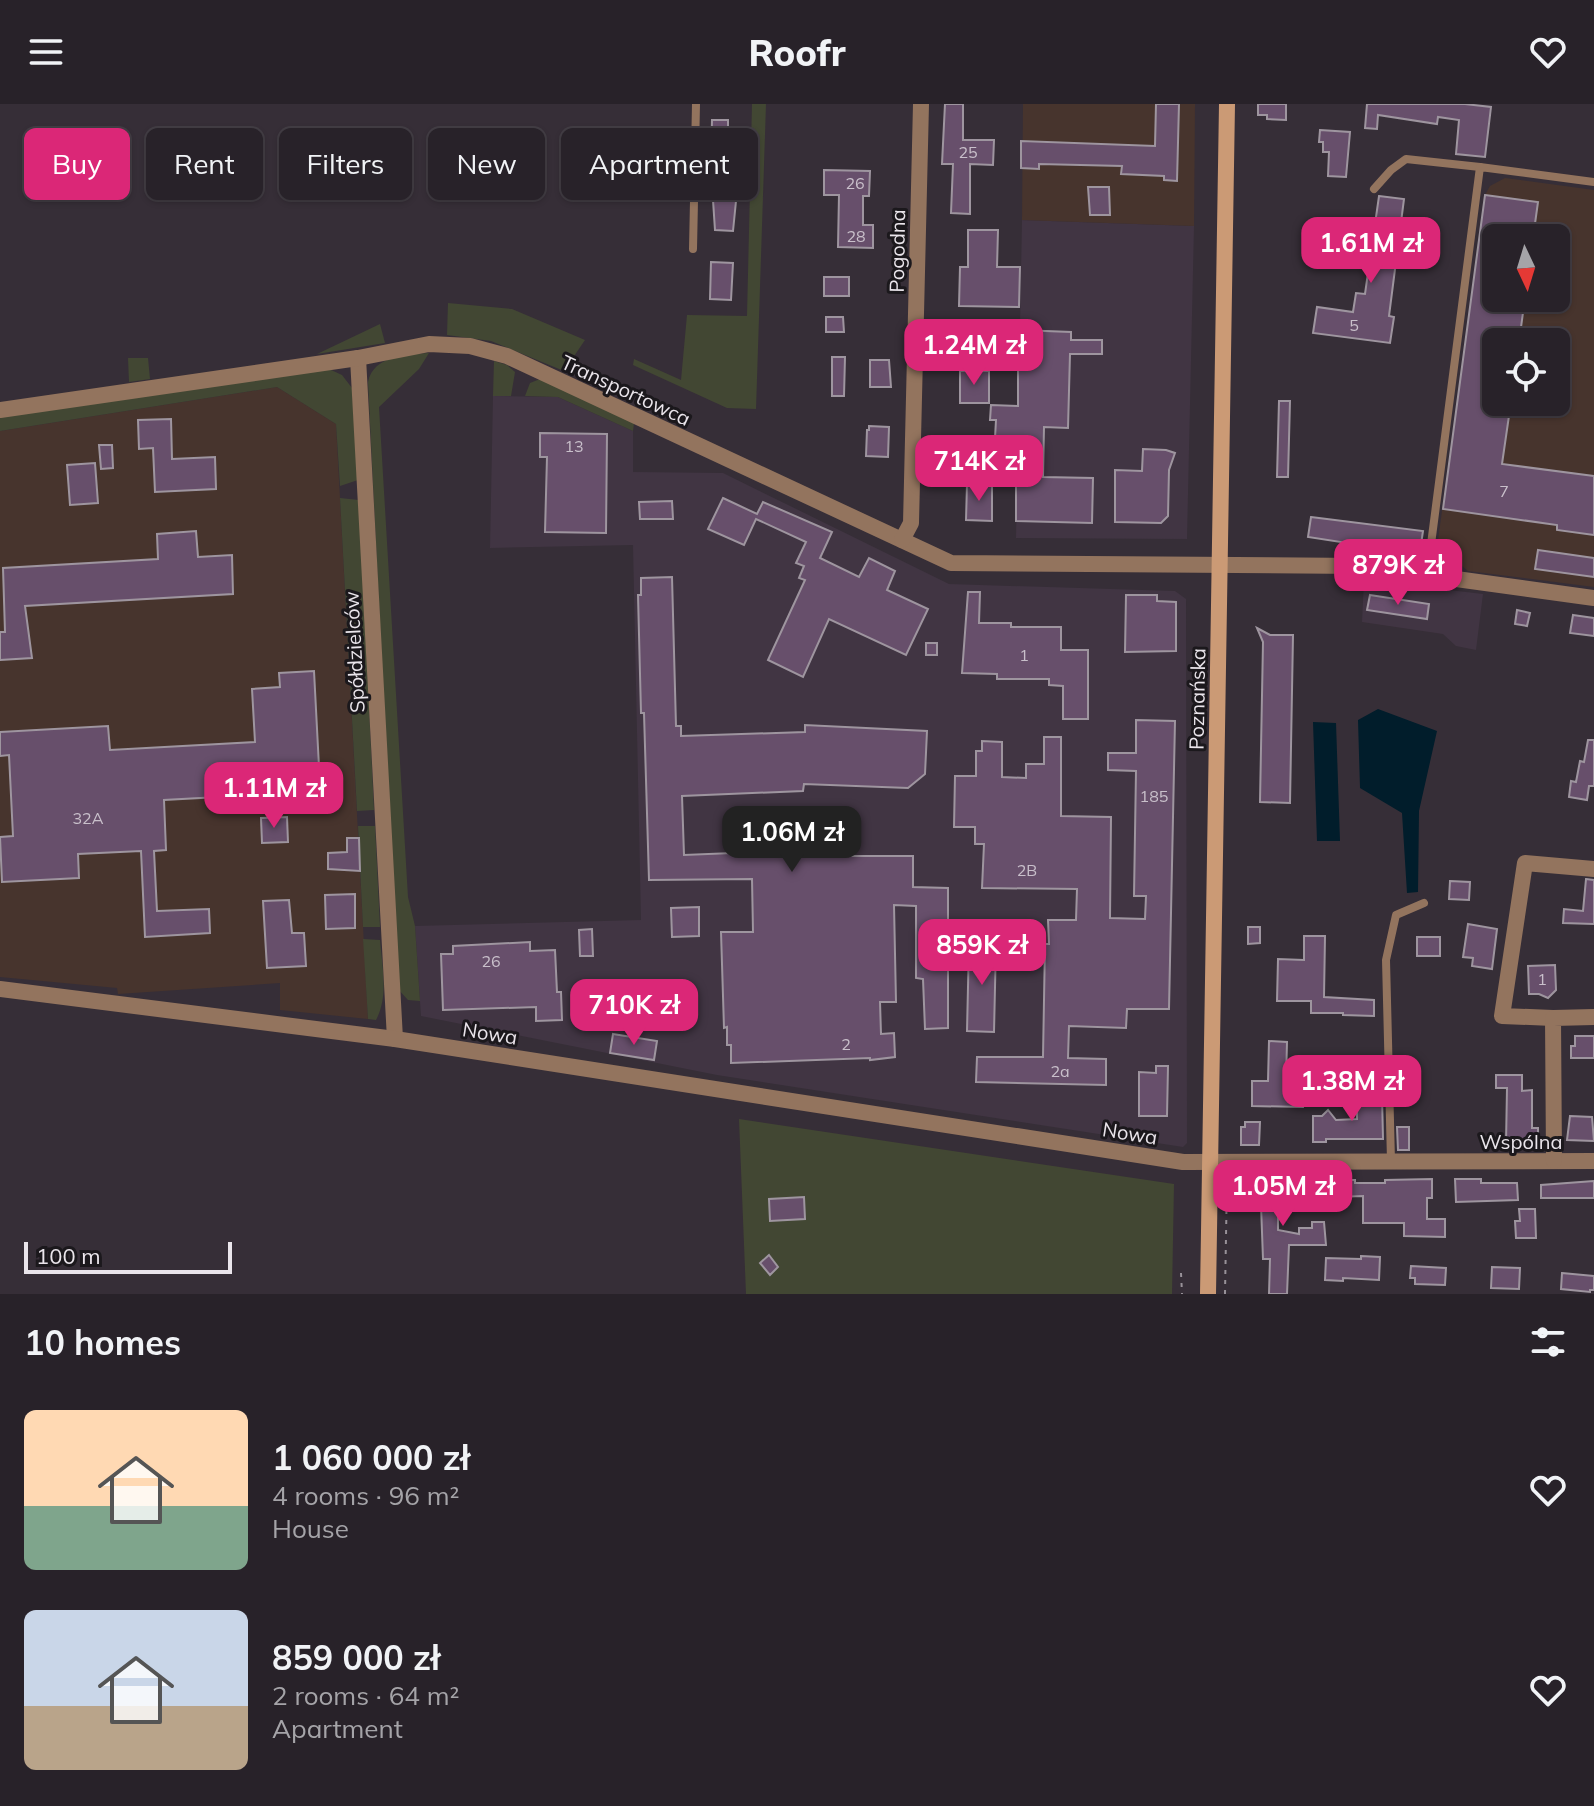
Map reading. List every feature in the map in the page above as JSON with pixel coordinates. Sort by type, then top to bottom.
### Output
[{"type":"main road","name":"Poznańska","points":[[1208,1294],[1227,104]]},
{"type":"street","name":"Pogodna","points":[[902,540],[911,523],[921,104]]},
{"type":"street","name":"Transportowca","points":[[0,410],[358,358],[429,344],[470,346],[496,351],[951,563],[1362,566],[1594,598]]},
{"type":"street","name":"Spółdzielców","points":[[358,358],[395,1039]]},
{"type":"street","points":[[1594,869],[1525,863],[1502,1016],[1594,1017]]},
{"type":"street","name":"Nowa","points":[[0,989],[395,1039],[1209,1164]]},
{"type":"street","points":[[1553,1018],[1554,1161]]},
{"type":"street","name":"Wspólna","points":[[1209,1164],[1594,1161]]},
{"type":"lane","points":[[693,249],[696,104]]},
{"type":"lane","points":[[1374,189],[1406,159],[1594,182]]},
{"type":"lane","points":[[1427,575],[1480,167]]},
{"type":"lane","points":[[1391,1162],[1386,960],[1396,915],[1424,903]]},
{"type":"path","points":[[1225,1294],[1227,1163]]},
{"type":"path","points":[[1181,1273],[1182,1294]]},
{"type":"shaded area","points":[[1023,104],[1195,104],[1194,226],[1022,220]]},
{"type":"shaded area","points":[[1505,178],[1594,190],[1594,587],[1468,571],[1451,557],[1436,555],[1485,195],[1490,186]]},
{"type":"shaded area","points":[[1022,220],[1194,226],[1187,539],[1016,538]]},
{"type":"shaded area","points":[[277,387],[336,424],[368,1019],[280,1010],[280,983],[118,994],[117,988],[0,977],[0,431]]},
{"type":"shaded area","points":[[493,396],[558,397],[633,431],[633,472],[723,473],[949,584],[1175,591],[1186,599],[1187,1143],[1183,1147],[717,1075],[421,1016],[415,926],[641,920],[633,545],[490,548]]},
{"type":"shaded area","points":[[1364,580],[1483,594],[1476,650],[1456,646],[1443,634],[1362,622]]},
{"type":"green space","points":[[752,104],[766,104],[756,409],[727,408],[633,365],[634,359],[681,380],[687,315],[747,316],[750,200],[758,200],[758,128],[751,128]]},
{"type":"green space","points":[[448,303],[512,309],[585,340],[564,371],[491,341],[447,335]]},
{"type":"green space","points":[[380,324],[385,343],[317,354]]},
{"type":"green space","points":[[429,353],[419,369],[379,407],[408,897],[415,926],[420,1001],[408,1000],[398,989],[368,382],[371,373],[384,361]]},
{"type":"green space","points":[[128,358],[148,358],[150,379],[129,382]]},
{"type":"green space","points":[[494,361],[507,365],[515,372],[511,396],[493,396]]},
{"type":"green space","points":[[329,369],[342,375],[352,388],[358,480],[340,486],[336,424],[277,387],[0,431],[0,416]]},
{"type":"green space","points":[[540,379],[634,423],[633,431],[558,397],[525,396],[530,383]]},
{"type":"green space","points":[[340,498],[359,500],[374,810],[357,811]]},
{"type":"green space","points":[[358,826],[375,826],[380,927],[363,927]]},
{"type":"green space","points":[[363,939],[380,940],[384,991],[376,1020],[368,1019]]},
{"type":"green space","points":[[739,1119],[1174,1184],[1172,1294],[746,1294]]},
{"type":"water","points":[[1378,709],[1437,731],[1419,811],[1418,892],[1407,893],[1402,813],[1360,788],[1358,720]]},
{"type":"water","points":[[1313,722],[1336,723],[1340,841],[1317,841]]},
{"type":"building","points":[[945,104],[963,104],[963,140],[994,140],[993,165],[970,164],[970,214],[951,213],[953,164],[942,164]]},
{"type":"building","points":[[1156,104],[1179,104],[1177,181],[1164,180],[1164,176],[1121,174],[1122,166],[1039,164],[1039,169],[1021,168],[1021,141],[1155,146]]},
{"type":"building","points":[[1258,104],[1286,104],[1286,120],[1258,115]]},
{"type":"building","points":[[1367,104],[1491,107],[1485,157],[1456,154],[1459,120],[1438,117],[1437,124],[1378,115],[1377,129],[1365,128]]},
{"type":"building","points":[[712,120],[728,120],[728,128],[712,128]]},
{"type":"building","points":[[1320,130],[1350,132],[1346,177],[1328,176],[1329,152],[1323,152],[1323,142],[1319,142]]},
{"type":"building","points":[[824,170],[870,171],[869,196],[863,196],[863,225],[873,225],[873,248],[838,247],[839,195],[824,195]]},
{"type":"building","points":[[1088,187],[1109,187],[1110,215],[1090,215]]},
{"type":"building","points":[[1485,195],[1538,202],[1535,224],[1482,224],[1482,312],[1523,312],[1521,328],[1482,328],[1482,416],[1509,416],[1502,464],[1594,476],[1594,535],[1557,530],[1557,525],[1443,509]]},
{"type":"building","points":[[1379,196],[1404,199],[1389,316],[1394,317],[1390,343],[1313,333],[1317,307],[1353,312],[1356,293],[1365,294]]},
{"type":"building","points":[[713,200],[736,201],[733,231],[715,230]]},
{"type":"building","points":[[968,230],[998,230],[997,267],[1020,267],[1019,307],[959,306],[960,267],[968,267]]},
{"type":"building","points":[[711,262],[733,263],[731,300],[710,299]]},
{"type":"building","points":[[824,277],[849,277],[849,296],[824,296]]},
{"type":"building","points":[[826,317],[843,317],[844,332],[826,332]]},
{"type":"building","points":[[1019,330],[1071,332],[1071,340],[1102,340],[1102,354],[1070,354],[1068,428],[1044,427],[1043,477],[1093,478],[1092,523],[1016,521],[1016,483],[1000,482],[1001,463],[1011,463],[1012,439],[995,438],[996,420],[990,420],[991,405],[1018,406],[1018,359],[989,359],[988,346],[1019,345]]},
{"type":"building","points":[[832,357],[845,357],[844,396],[832,396]]},
{"type":"building","points":[[870,360],[889,360],[891,387],[870,387]]},
{"type":"building","points":[[960,371],[989,371],[989,403],[960,403]]},
{"type":"building","points":[[1279,401],[1290,401],[1288,477],[1277,477]]},
{"type":"building","points":[[171,419],[172,459],[215,457],[216,489],[155,492],[153,448],[139,449],[138,420]]},
{"type":"building","points":[[869,426],[889,427],[888,457],[866,456]]},
{"type":"building","points":[[540,433],[607,434],[606,533],[545,532],[547,457],[540,457]]},
{"type":"building","points":[[99,445],[112,445],[113,468],[101,469]]},
{"type":"building","points":[[1143,449],[1175,453],[1169,470],[1168,516],[1161,523],[1115,522],[1115,470],[1142,471]]},
{"type":"building","points":[[95,463],[98,503],[70,505],[67,465]]},
{"type":"building","points":[[967,484],[992,485],[992,521],[966,520]]},
{"type":"building","points":[[723,498],[757,514],[763,502],[832,532],[820,558],[859,577],[869,558],[895,571],[887,590],[928,609],[906,655],[829,619],[803,677],[768,660],[805,580],[799,578],[804,566],[796,563],[806,542],[756,519],[744,545],[708,529]]},
{"type":"building","points":[[672,501],[673,519],[640,519],[639,502]]},
{"type":"building","points":[[1311,517],[1423,531],[1419,558],[1353,548],[1354,544],[1308,537]]},
{"type":"building","points":[[196,531],[198,557],[232,555],[233,594],[25,606],[32,658],[0,660],[0,632],[5,632],[3,568],[158,559],[157,534]]},
{"type":"building","points":[[1538,550],[1594,558],[1594,577],[1535,569]]},
{"type":"building","points":[[672,577],[676,726],[681,726],[681,736],[805,732],[805,725],[927,731],[925,774],[908,788],[804,784],[803,791],[682,796],[684,855],[786,851],[786,828],[812,827],[813,856],[913,856],[913,887],[948,888],[948,1028],[925,1029],[923,979],[916,978],[916,906],[894,905],[896,1002],[880,1002],[881,1034],[894,1033],[895,1057],[731,1063],[731,1045],[727,1045],[727,1027],[724,1028],[721,932],[753,932],[752,879],[649,880],[638,595],[641,595],[641,578]]},
{"type":"building","points":[[968,592],[980,592],[979,623],[1011,623],[1011,627],[1061,627],[1061,650],[1088,650],[1088,719],[1063,719],[1063,686],[1049,685],[1049,679],[997,679],[997,674],[962,673]]},
{"type":"building","points":[[1126,595],[1157,595],[1157,601],[1176,602],[1176,651],[1125,652]]},
{"type":"building","points":[[1370,595],[1429,604],[1427,619],[1367,610]]},
{"type":"building","points":[[1517,610],[1530,613],[1527,626],[1515,624]]},
{"type":"building","points":[[1573,615],[1594,618],[1594,636],[1570,633]]},
{"type":"building","points":[[1257,628],[1270,635],[1293,635],[1290,803],[1260,802],[1263,642]]},
{"type":"building","points":[[926,643],[937,643],[937,655],[926,655]]},
{"type":"building","points":[[314,671],[320,786],[258,786],[258,795],[164,800],[166,850],[154,851],[157,911],[209,909],[210,933],[145,937],[141,851],[78,854],[79,878],[2,882],[0,837],[13,836],[9,755],[0,756],[0,732],[108,726],[110,750],[255,742],[252,689],[280,687],[279,673]]},
{"type":"building","points":[[1136,720],[1175,721],[1169,1009],[1127,1009],[1126,1028],[1069,1026],[1068,1058],[1106,1059],[1106,1085],[976,1082],[977,1057],[1043,1057],[1048,920],[1076,920],[1077,889],[982,888],[984,844],[975,844],[975,827],[954,827],[955,776],[976,776],[976,751],[982,751],[982,741],[1002,742],[1002,777],[1026,778],[1026,764],[1044,764],[1044,737],[1061,737],[1061,816],[1111,817],[1110,918],[1145,919],[1146,896],[1134,896],[1136,771],[1108,770],[1108,753],[1136,753]]},
{"type":"building","points":[[1588,740],[1594,740],[1594,786],[1589,786],[1587,800],[1569,797],[1571,781],[1576,782],[1580,761],[1584,762]]},
{"type":"building","points":[[287,817],[288,842],[262,843],[261,818]]},
{"type":"building","points":[[347,838],[359,838],[360,871],[328,869],[328,853],[347,852]]},
{"type":"building","points":[[1586,879],[1594,880],[1594,924],[1563,923],[1564,909],[1583,911]]},
{"type":"building","points":[[1450,881],[1470,882],[1469,900],[1449,899]]},
{"type":"building","points":[[355,894],[355,928],[326,929],[325,895]]},
{"type":"building","points":[[289,900],[292,933],[304,933],[306,966],[267,968],[263,901]]},
{"type":"building","points":[[699,907],[699,936],[672,937],[671,908]]},
{"type":"building","points":[[1468,924],[1497,929],[1492,969],[1472,966],[1473,958],[1463,957]]},
{"type":"building","points":[[1248,927],[1260,927],[1260,943],[1248,944]]},
{"type":"building","points":[[592,929],[593,956],[580,956],[579,930]]},
{"type":"building","points":[[1304,936],[1325,936],[1324,997],[1374,1000],[1374,1016],[1311,1013],[1311,1001],[1277,1001],[1278,959],[1304,960]]},
{"type":"building","points":[[1417,937],[1440,937],[1440,956],[1417,956]]},
{"type":"building","points":[[530,942],[530,951],[555,950],[562,1020],[536,1021],[536,1007],[443,1010],[441,954],[453,954],[453,946]]},
{"type":"building","points":[[969,943],[996,943],[994,1032],[967,1031]]},
{"type":"building","points":[[1555,965],[1556,990],[1548,998],[1529,994],[1528,966]]},
{"type":"building","points":[[617,984],[617,1006],[602,1006],[601,985]]},
{"type":"building","points":[[613,1034],[657,1041],[654,1060],[610,1053]]},
{"type":"building","points":[[1575,1036],[1594,1036],[1594,1058],[1571,1058]]},
{"type":"building","points":[[1269,1041],[1287,1042],[1286,1081],[1312,1082],[1312,1073],[1362,1074],[1363,1095],[1304,1095],[1303,1107],[1252,1106],[1252,1081],[1268,1081]]},
{"type":"building","points":[[1156,1066],[1168,1066],[1167,1116],[1139,1116],[1139,1072],[1156,1073]]},
{"type":"building","points":[[1496,1075],[1522,1075],[1522,1091],[1532,1090],[1532,1128],[1538,1128],[1538,1144],[1506,1144],[1507,1088],[1496,1088]]},
{"type":"building","points":[[1357,1096],[1382,1096],[1383,1139],[1326,1139],[1326,1142],[1313,1142],[1313,1116],[1322,1116],[1328,1110],[1336,1120],[1357,1119]]},
{"type":"building","points":[[1570,1116],[1592,1117],[1594,1141],[1567,1140]]},
{"type":"building","points":[[1245,1122],[1260,1122],[1259,1145],[1241,1145],[1241,1127],[1245,1127]]},
{"type":"building","points":[[1397,1127],[1409,1127],[1409,1150],[1398,1150]]},
{"type":"building","points":[[1432,1179],[1432,1198],[1427,1198],[1427,1219],[1445,1219],[1445,1237],[1404,1236],[1404,1223],[1363,1223],[1363,1196],[1335,1197],[1335,1180],[1385,1183],[1385,1180]]},
{"type":"building","points":[[1455,1179],[1517,1183],[1518,1200],[1456,1202]]},
{"type":"building","points":[[1310,1180],[1310,1199],[1278,1200],[1278,1230],[1299,1234],[1299,1228],[1312,1228],[1312,1222],[1324,1222],[1326,1245],[1289,1245],[1287,1294],[1269,1294],[1270,1259],[1263,1259],[1261,1205],[1254,1205],[1253,1181]]},
{"type":"building","points":[[1594,1181],[1594,1198],[1541,1198],[1541,1185]]},
{"type":"building","points":[[804,1197],[805,1219],[770,1221],[769,1199]]},
{"type":"building","points":[[1519,1209],[1535,1209],[1536,1238],[1516,1238],[1515,1221],[1520,1221]]},
{"type":"building","points":[[769,1255],[778,1267],[770,1275],[760,1263]]},
{"type":"building","points":[[1361,1256],[1380,1257],[1379,1280],[1325,1280],[1326,1258],[1361,1259]]},
{"type":"building","points":[[1411,1266],[1446,1268],[1445,1285],[1415,1284],[1415,1278],[1410,1278]]},
{"type":"building","points":[[1492,1267],[1520,1268],[1519,1289],[1491,1288]]},
{"type":"building","points":[[1562,1273],[1594,1276],[1594,1290],[1561,1289]]}]
